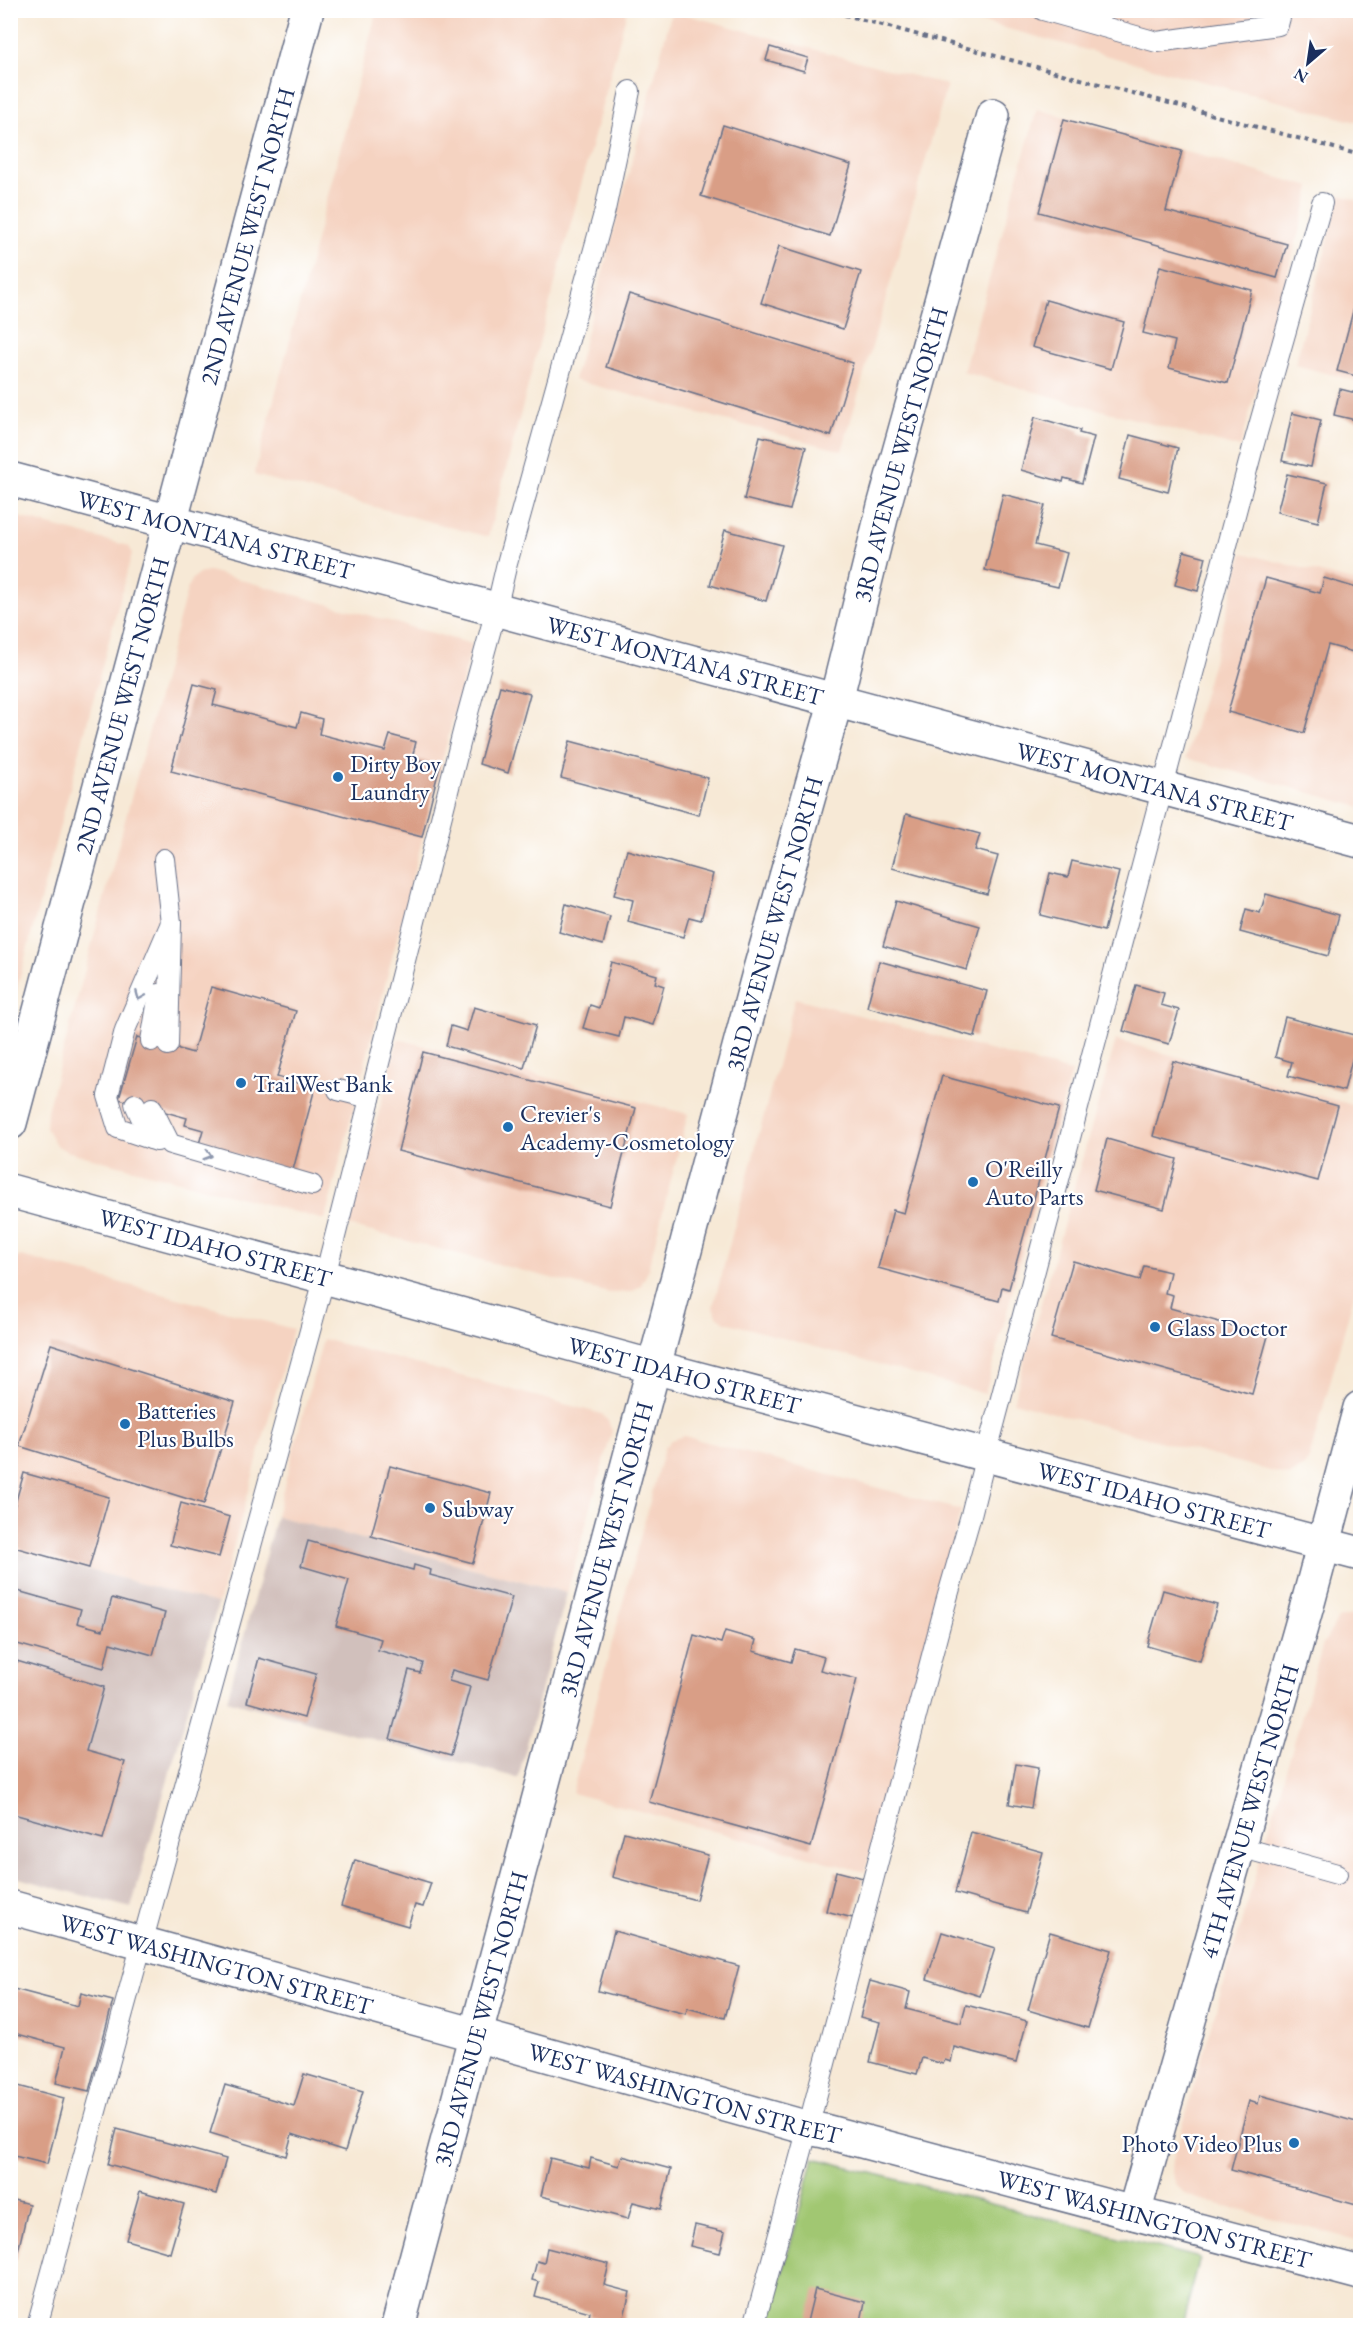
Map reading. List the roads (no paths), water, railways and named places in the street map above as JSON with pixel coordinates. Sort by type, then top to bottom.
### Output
[{"type":"main road","name":"2ND AVENUE WEST NORTH","points":[[10,1123],[307,10]]},
{"type":"main road","name":"3RD AVENUE WEST NORTH","points":[[398,2325],[760,969],[836,700],[884,507],[993,115]]},
{"type":"main road","name":"WEST MONTANA STREET","points":[[10,479],[1360,841]]},
{"type":"main road","name":"WEST IDAHO STREET","points":[[10,1191],[654,1367],[1360,1554]]},
{"type":"main road","name":"4TH AVENUE WEST NORTH","points":[[1134,2213],[1240,1846],[1360,1408]]},
{"type":"main road","name":"WEST WASHINGTON STREET","points":[[10,1908],[808,2128],[1360,2273]]},
{"type":"lane","points":[[1043,10],[1157,42],[1278,25],[1282,10]]},
{"type":"lane","points":[[37,2325],[325,1276],[506,567],[605,210],[630,91]]},
{"type":"lane","points":[[754,2325],[1253,447],[1322,203]]},
{"type":"lane","points":[[159,1043],[171,923],[164,859]]},
{"type":"lane","points":[[171,923],[125,1030],[108,1096],[118,1128],[312,1185]]},
{"type":"lane","points":[[338,1090],[370,1098]]},
{"type":"lane","points":[[144,1106],[161,1142]]},
{"type":"lane","points":[[1240,1846],[1337,1874]]},
{"type":"place","name":"Dirty Boy Laundry","points":[[338,777]]},
{"type":"place","name":"TrailWest Bank","points":[[241,1083]]},
{"type":"place","name":"Crevier's Academy-Cosmetology","points":[[508,1127]]},
{"type":"place","name":"O'Reilly Auto Parts","points":[[973,1182]]},
{"type":"place","name":"Glass Doctor","points":[[1155,1327]]},
{"type":"place","name":"Batteries Plus Bulbs","points":[[125,1424]]},
{"type":"place","name":"Subway","points":[[430,1508]]},
{"type":"place","name":"Photo Video Plus","points":[[1294,2143]]}]
